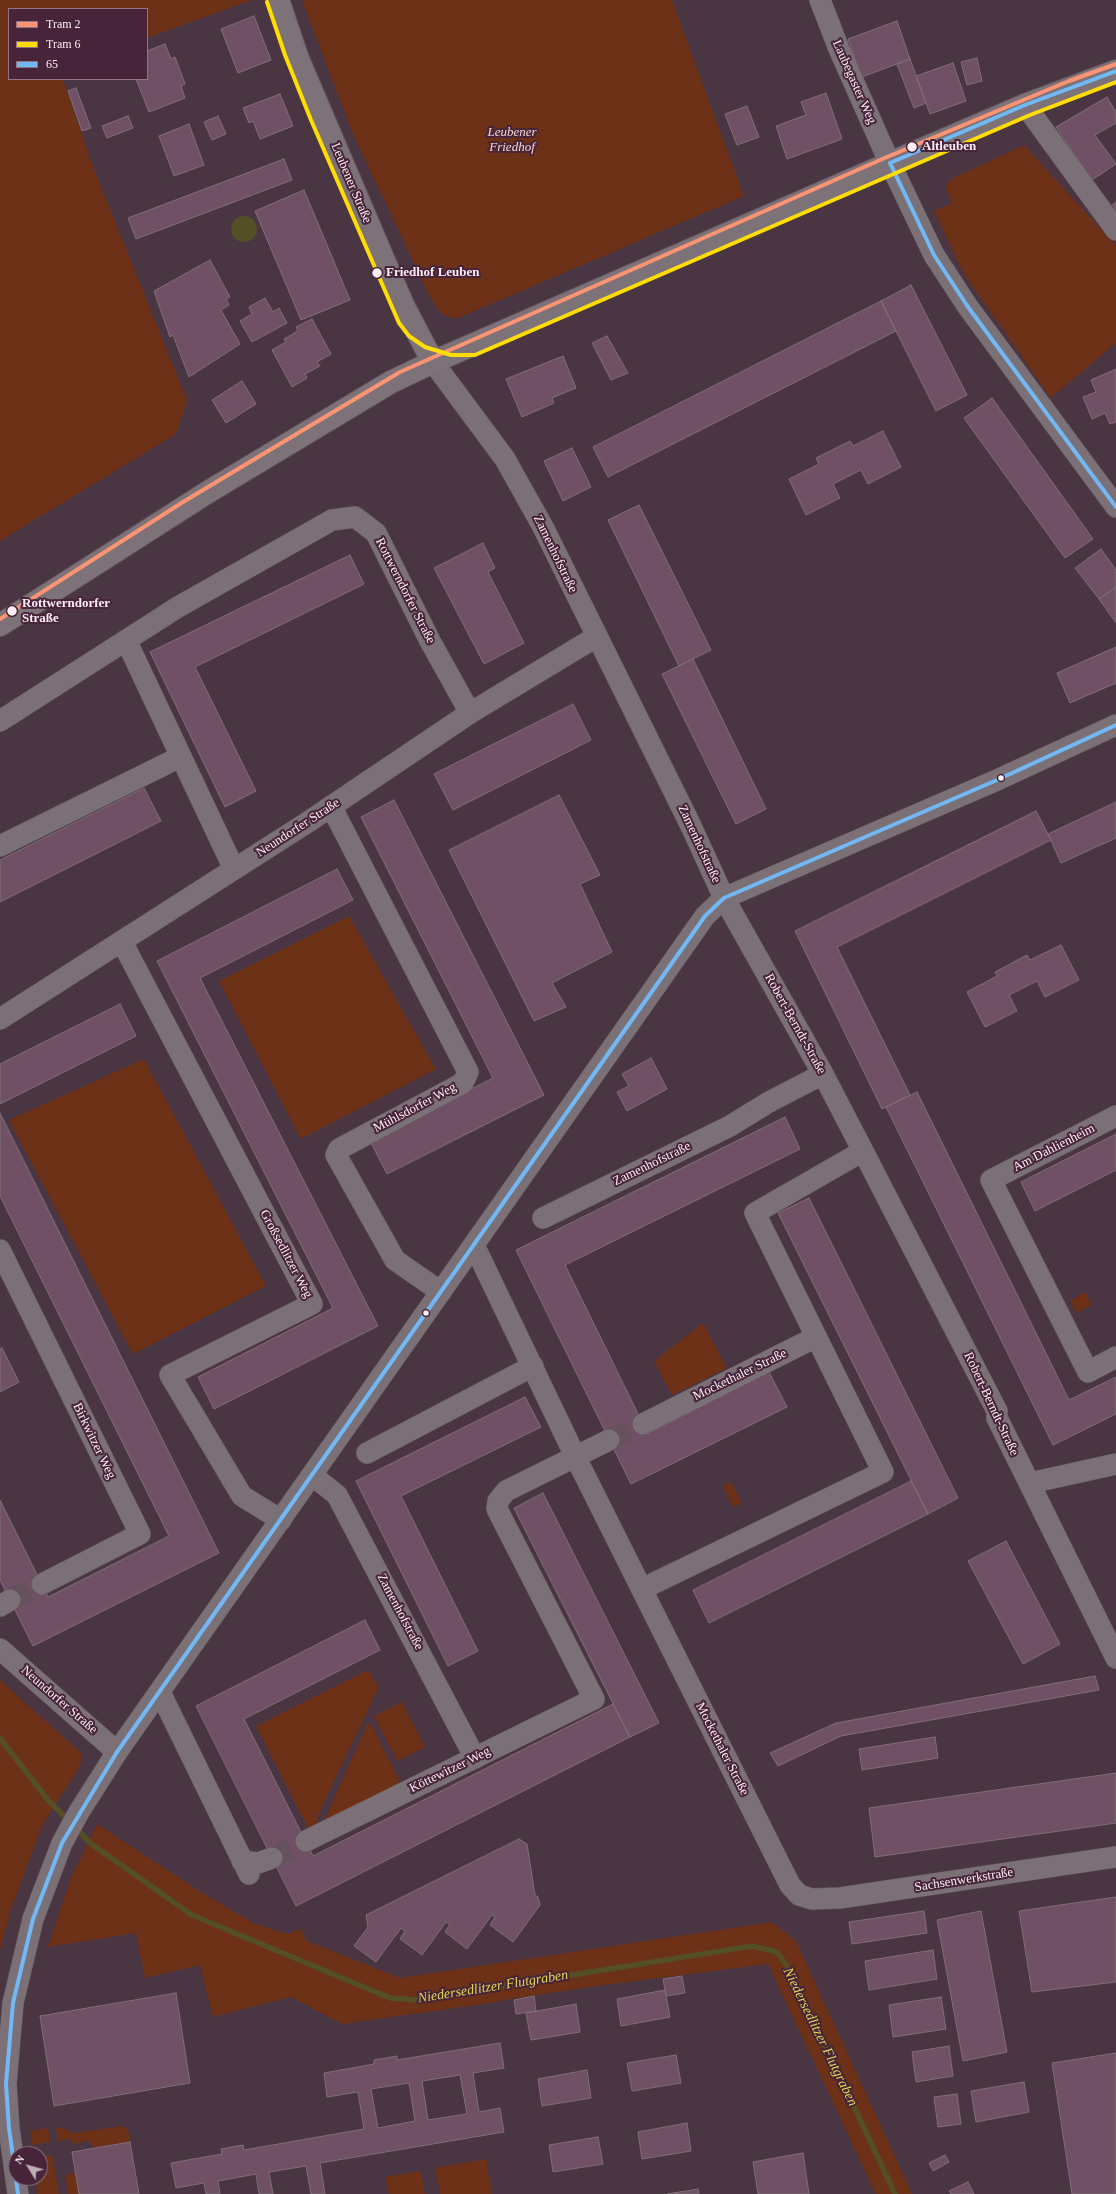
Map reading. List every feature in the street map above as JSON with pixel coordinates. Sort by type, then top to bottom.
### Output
[{"type":"street","name":"Leubener Straße","points":[[278,0],[295,53],[322,117],[406,310],[433,362]]},
{"type":"street","name":"Laubegaster Weg","points":[[820,0],[839,49],[890,163]]},
{"type":"street","points":[[0,625],[208,492],[357,401],[433,362],[1025,105],[1116,71]]},
{"type":"street","points":[[1025,105],[1116,230]]},
{"type":"street","points":[[890,163],[934,255],[968,308],[1116,507]]},
{"type":"street","name":"Zamenhofstraße","points":[[18,2194],[8,2128],[6,2084],[12,2011],[19,1973],[33,1919],[62,1843],[79,1812],[117,1752],[313,1476],[706,916],[724,898],[691,826],[542,527],[505,459],[433,362]]},
{"type":"street","name":"Rottwerndorfer Straße","points":[[0,721],[178,607],[332,520],[355,517],[376,533],[430,641],[470,713]]},
{"type":"street","name":"Neundorfer Straße","points":[[0,1019],[122,942],[331,806],[470,713],[596,637]]},
{"type":"street","points":[[126,640],[234,869]]},
{"type":"street","points":[[724,898],[990,783],[1116,725]]},
{"type":"street","points":[[0,846],[180,757]]},
{"type":"street","name":"Mühlsdorfer Weg","points":[[331,806],[468,1072],[463,1083],[339,1149],[336,1155],[395,1260],[441,1292]]},
{"type":"street","name":"Robert-Berndt-Straße","points":[[724,898],[823,1074],[863,1151],[997,1411],[997,1418],[1116,1658]]},
{"type":"street","name":"Großsedlitzer Weg","points":[[122,942],[312,1304],[170,1375],[242,1496],[281,1520]]},
{"type":"street","name":"Zamenhofstraße","points":[[543,1218],[730,1126],[769,1102],[823,1074]]},
{"type":"street","name":"Am Dahlienheim","points":[[1116,1116],[991,1180],[1088,1372],[1116,1357]]},
{"type":"street","points":[[642,1589],[883,1472],[755,1213],[863,1151]]},
{"type":"street","name":"Mockethaler Straße","points":[[474,1245],[576,1458],[790,1885],[798,1895],[812,1898]]},
{"type":"street","name":"Birkwitzer Weg","points":[[0,1250],[140,1534],[42,1584]]},
{"type":"street","name":"Mockethaler Straße","points":[[643,1424],[816,1337]]},
{"type":"street","points":[[367,1453],[533,1366]]},
{"type":"street","points":[[576,1458],[609,1440]]},
{"type":"street","name":"Köttewitzer Weg","points":[[306,1841],[594,1699],[496,1509],[498,1500],[506,1492],[576,1458]]},
{"type":"street","points":[[1030,1483],[1116,1464]]},
{"type":"street","name":"Zamenhofstraße","points":[[313,1476],[337,1495],[475,1758]]},
{"type":"street","name":"Neundorfer Straße","points":[[0,1649],[117,1752]]},
{"type":"street","points":[[160,1692],[246,1868],[272,1858]]},
{"type":"street","name":"Sachsenwerkstraße","points":[[812,1898],[840,1898],[1116,1857]]},
{"type":"green space","points":[[0,0],[252,0],[148,38],[148,8],[8,8],[8,80],[63,80],[93,167],[187,400],[176,434],[0,541]]},
{"type":"green space","name":"Leubener Friedhof","points":[[302,0],[672,0],[744,196],[458,318],[450,318],[440,312],[431,299],[353,134]]},
{"type":"green space","points":[[1024,145],[1116,246],[1116,343],[1051,398],[964,274],[934,211],[952,203],[946,186],[951,179]]},
{"type":"green space","points":[[349,916],[436,1069],[301,1139],[219,981]]},
{"type":"green space","points":[[144,1059],[266,1286],[133,1354],[9,1120]]},
{"type":"green space","points":[[1086,1292],[1091,1305],[1076,1313],[1070,1301]]},
{"type":"green space","points":[[703,1323],[727,1368],[672,1395],[654,1361]]},
{"type":"green space","points":[[731,1482],[742,1503],[733,1507],[723,1486]]},
{"type":"green space","points":[[368,1670],[379,1687],[317,1817],[320,1830],[311,1834],[256,1726]]},
{"type":"green space","points":[[0,1680],[82,1754],[80,1766],[42,1826],[10,1912],[0,1951]]},
{"type":"green space","points":[[402,1702],[425,1747],[397,1761],[374,1716]]},
{"type":"green space","points":[[371,1724],[403,1788],[326,1826],[325,1819],[367,1725]]},
{"type":"green space","points":[[97,1824],[201,1892],[255,1924],[288,1934],[300,1928],[307,1941],[400,1978],[772,1922],[796,1941],[912,2194],[876,2194],[768,1964],[589,1987],[497,2002],[342,2024],[291,1997],[213,2017],[200,1965],[145,1978],[136,1933],[48,1947],[70,1880]]},
{"type":"green space","points":[[123,2126],[128,2129],[130,2142],[93,2148],[91,2141],[72,2144],[71,2139],[58,2141],[56,2128],[60,2127],[73,2133]]},
{"type":"green space","points":[[48,2128],[50,2142],[32,2145],[30,2131]]},
{"type":"green space","points":[[52,2155],[59,2194],[38,2194],[37,2186],[48,2186],[48,2156]]},
{"type":"green space","points":[[486,2159],[492,2194],[440,2194],[435,2168]]},
{"type":"green space","points":[[421,2171],[425,2194],[389,2194],[385,2177]]},
{"type":"green space","points":[[75,2173],[79,2194],[68,2194],[65,2175]]},
{"type":"shaded area","points":[[244,216],[253,220],[257,229],[253,238],[244,242],[235,238],[231,229],[235,220]]},
{"type":"building","points":[[254,16],[271,60],[238,73],[221,29]]},
{"type":"building","points":[[897,21],[910,59],[862,77],[848,39]]},
{"type":"building","points":[[165,44],[171,59],[175,57],[185,84],[181,86],[185,98],[149,112],[136,80],[148,80],[148,51]]},
{"type":"building","points":[[977,58],[982,81],[967,85],[961,62]]},
{"type":"building","points":[[910,59],[926,103],[914,108],[897,64]]},
{"type":"building","points":[[953,63],[966,101],[930,114],[916,76]]},
{"type":"building","points":[[76,88],[91,128],[82,131],[68,91]]},
{"type":"building","points":[[826,93],[842,139],[787,159],[776,126],[806,115],[801,102]]},
{"type":"building","points":[[280,94],[293,126],[260,139],[253,121],[249,123],[243,108]]},
{"type":"building","points":[[1107,97],[1116,112],[1116,123],[1095,135],[1116,164],[1092,180],[1056,127]]},
{"type":"building","points":[[747,106],[759,137],[737,145],[725,114]]},
{"type":"building","points":[[128,116],[133,128],[107,138],[102,126]]},
{"type":"building","points":[[218,116],[226,134],[212,140],[204,122]]},
{"type":"building","points":[[189,124],[204,165],[174,176],[159,136]]},
{"type":"building","points":[[284,159],[292,180],[136,239],[128,218]]},
{"type":"building","points":[[304,190],[350,300],[301,320],[255,211]]},
{"type":"building","points":[[1116,202],[1116,213],[1111,206]]},
{"type":"building","points":[[210,260],[230,297],[226,299],[229,305],[221,310],[240,344],[189,377],[173,335],[170,337],[154,291]]},
{"type":"building","points":[[911,285],[967,395],[936,411],[881,301]]},
{"type":"building","points":[[265,298],[273,312],[279,308],[287,323],[252,342],[240,321],[252,314],[249,307]]},
{"type":"building","points":[[881,301],[896,331],[608,477],[593,447]]},
{"type":"building","points":[[312,319],[331,354],[317,362],[320,366],[305,374],[307,378],[292,387],[272,350],[286,342],[284,339],[298,331],[296,327]]},
{"type":"building","points":[[607,336],[628,373],[611,380],[592,343]]},
{"type":"building","points":[[563,356],[576,388],[552,398],[554,403],[522,417],[506,379]]},
{"type":"building","points":[[1116,369],[1116,422],[1110,424],[1105,413],[1092,419],[1083,397],[1096,392],[1091,380]]},
{"type":"building","points":[[242,381],[256,404],[226,423],[212,400]]},
{"type":"building","points":[[992,398],[1093,539],[1065,558],[964,418]]},
{"type":"building","points":[[883,431],[901,467],[868,484],[861,470],[833,484],[840,498],[806,515],[789,479],[819,464],[816,458],[850,441],[853,446]]},
{"type":"building","points":[[572,448],[591,487],[563,501],[544,461]]},
{"type":"building","points":[[639,505],[711,650],[679,666],[608,520]]},
{"type":"building","points":[[483,543],[495,568],[488,572],[524,643],[484,664],[434,568]]},
{"type":"building","points":[[1101,549],[1116,570],[1116,587],[1099,599],[1075,568]]},
{"type":"building","points":[[350,555],[364,584],[195,667],[256,791],[225,807],[150,652]]},
{"type":"building","points":[[1116,587],[1116,623],[1099,599]]},
{"type":"building","points":[[1116,647],[1116,683],[1070,703],[1057,673]]},
{"type":"building","points":[[693,659],[766,809],[736,824],[662,674]]},
{"type":"building","points":[[573,704],[591,740],[453,810],[434,774]]},
{"type":"building","points":[[144,788],[161,821],[0,902],[0,860]]},
{"type":"building","points":[[559,795],[600,875],[580,884],[612,952],[552,983],[566,1007],[534,1021],[449,850]]},
{"type":"building","points":[[394,800],[544,1095],[387,1174],[370,1141],[493,1078],[361,817]]},
{"type":"building","points":[[1116,802],[1116,838],[1061,863],[1048,834]]},
{"type":"building","points":[[1036,811],[1051,840],[837,947],[910,1095],[882,1109],[795,931]]},
{"type":"building","points":[[337,869],[353,900],[200,978],[378,1326],[214,1409],[198,1377],[333,1308],[157,961]]},
{"type":"building","points":[[1061,945],[1079,980],[1045,997],[1037,981],[1009,995],[1017,1011],[985,1027],[967,992],[997,976],[995,972],[1027,955],[1030,960]]},
{"type":"building","points":[[120,1004],[136,1036],[0,1104],[0,1064]]},
{"type":"building","points":[[651,1058],[667,1089],[627,1111],[617,1092],[629,1086],[622,1074]]},
{"type":"building","points":[[917,1092],[1069,1400],[1116,1377],[1116,1414],[1053,1445],[886,1107]]},
{"type":"building","points":[[0,1113],[219,1553],[33,1646],[0,1580],[0,1500],[48,1597],[169,1536],[0,1196]]},
{"type":"building","points":[[785,1117],[800,1149],[565,1265],[646,1430],[768,1370],[787,1407],[631,1484],[516,1250]]},
{"type":"building","points":[[1116,1134],[1116,1170],[1035,1211],[1021,1182]]},
{"type":"building","points":[[809,1198],[958,1498],[928,1514],[778,1213]]},
{"type":"building","points":[[2,1348],[19,1382],[0,1392],[0,1349]]},
{"type":"building","points":[[525,1397],[541,1427],[401,1496],[478,1651],[448,1666],[356,1481]]},
{"type":"building","points":[[911,1481],[928,1514],[709,1623],[693,1590]]},
{"type":"building","points":[[543,1493],[659,1723],[630,1737],[514,1508]]},
{"type":"building","points":[[1006,1541],[1060,1644],[1023,1664],[968,1561]]},
{"type":"building","points":[[365,1620],[380,1650],[244,1719],[313,1856],[613,1704],[630,1737],[296,1906],[196,1706]]},
{"type":"building","points":[[1095,1676],[1099,1690],[841,1736],[778,1766],[770,1753],[836,1723]]},
{"type":"building","points":[[935,1737],[938,1758],[862,1770],[859,1749]]},
{"type":"building","points":[[1116,1773],[1116,1823],[875,1857],[869,1808]]},
{"type":"building","points":[[519,1839],[527,1844],[535,1895],[538,1897],[540,1905],[513,1942],[490,1925],[495,1917],[492,1915],[467,1949],[445,1932],[450,1924],[446,1922],[422,1955],[400,1939],[405,1931],[401,1928],[376,1962],[354,1946],[368,1927],[366,1915]]},
{"type":"building","points":[[1116,1897],[1116,1982],[1032,1992],[1019,1911]]},
{"type":"building","points":[[924,1911],[927,1933],[852,1944],[849,1922]]},
{"type":"building","points":[[981,1911],[1007,2052],[963,2061],[937,1920]]},
{"type":"building","points":[[933,1950],[937,1979],[869,1990],[865,1961]]},
{"type":"building","points":[[682,1976],[685,1993],[666,1996],[663,1979]]},
{"type":"building","points":[[665,1990],[670,2017],[621,2026],[617,1999]]},
{"type":"building","points":[[176,1993],[190,2083],[54,2106],[40,2016]]},
{"type":"building","points":[[534,1996],[536,2011],[516,2014],[514,2000]]},
{"type":"building","points":[[941,1997],[946,2029],[893,2037],[889,2005]]},
{"type":"building","points":[[576,2004],[580,2032],[531,2040],[526,2013]]},
{"type":"building","points":[[500,2043],[504,2068],[473,2073],[479,2112],[500,2108],[504,2132],[320,2163],[325,2194],[311,2194],[306,2166],[269,2172],[273,2194],[259,2194],[256,2174],[218,2181],[220,2194],[206,2194],[204,2183],[176,2188],[171,2163],[222,2154],[221,2149],[243,2145],[244,2150],[364,2129],[358,2092],[327,2097],[324,2073],[374,2064],[374,2060],[397,2056],[397,2060]],"holes":[[[460,2075],[467,2114],[428,2120],[422,2081]],[[409,2083],[415,2121],[378,2128],[371,2089]]]},
{"type":"building","points":[[949,2046],[953,2076],[916,2082],[912,2052]]},
{"type":"building","points":[[1116,2053],[1116,2194],[1072,2194],[1052,2063]]},
{"type":"building","points":[[676,2055],[681,2083],[632,2091],[627,2063]]},
{"type":"building","points":[[587,2070],[591,2098],[542,2106],[538,2079]]},
{"type":"building","points":[[1024,2082],[1029,2112],[976,2122],[971,2091]]},
{"type":"building","points":[[957,2094],[961,2124],[938,2127],[934,2097]]},
{"type":"building","points":[[687,2123],[691,2151],[642,2159],[638,2132]]},
{"type":"building","points":[[598,2137],[603,2164],[553,2172],[549,2145]]},
{"type":"building","points":[[130,2142],[139,2194],[79,2194],[72,2152]]},
{"type":"building","points":[[803,2153],[809,2194],[758,2194],[753,2162]]},
{"type":"building","points":[[945,2155],[949,2162],[933,2171],[929,2163]]},
{"type":"building","points":[[968,2182],[974,2194],[951,2194],[949,2191]]},
{"type":"building","points":[[698,2189],[699,2194],[667,2194]]},
{"type":"waterway","name":"Niedersedlitzer Flutgraben","points":[[0,1738],[48,1800],[70,1822]]},
{"type":"waterway","name":"Niedersedlitzer Flutgraben","points":[[76,1828],[90,1843],[192,1915],[390,1998],[417,2000],[752,1946],[777,1952],[791,1972],[895,2194]]},
{"type":"tunnel","points":[[609,1440],[643,1424]]},
{"type":"tunnel","points":[[10,1600],[42,1584]]},
{"type":"tunnel","points":[[272,1858],[306,1841]]},
{"type":"tram line","name":"6","points":[[267,2],[285,55],[311,120],[399,323],[409,336],[425,347],[451,355],[475,355],[1030,115],[1116,82]]},
{"type":"tram line","name":"2","points":[[0,619],[183,502],[400,372],[887,157],[1069,81],[1116,64]]},
{"type":"transit line","name":"65","points":[[890,163],[1025,105],[1116,71]]},
{"type":"transit line","name":"65","points":[[890,163],[934,255],[968,307],[1116,507]]},
{"type":"transit line","name":"65","points":[[18,2194],[9,2128],[6,2084],[13,2003],[33,1919],[62,1843],[117,1752],[705,916],[724,898],[997,780],[1116,725]]},
{"type":"place","name":"Altleuben","points":[[912,147]]},
{"type":"place","name":"Friedhof Leuben","points":[[377,273]]},
{"type":"place","name":"Rottwerndorfer Straße","points":[[12,611]]}]
